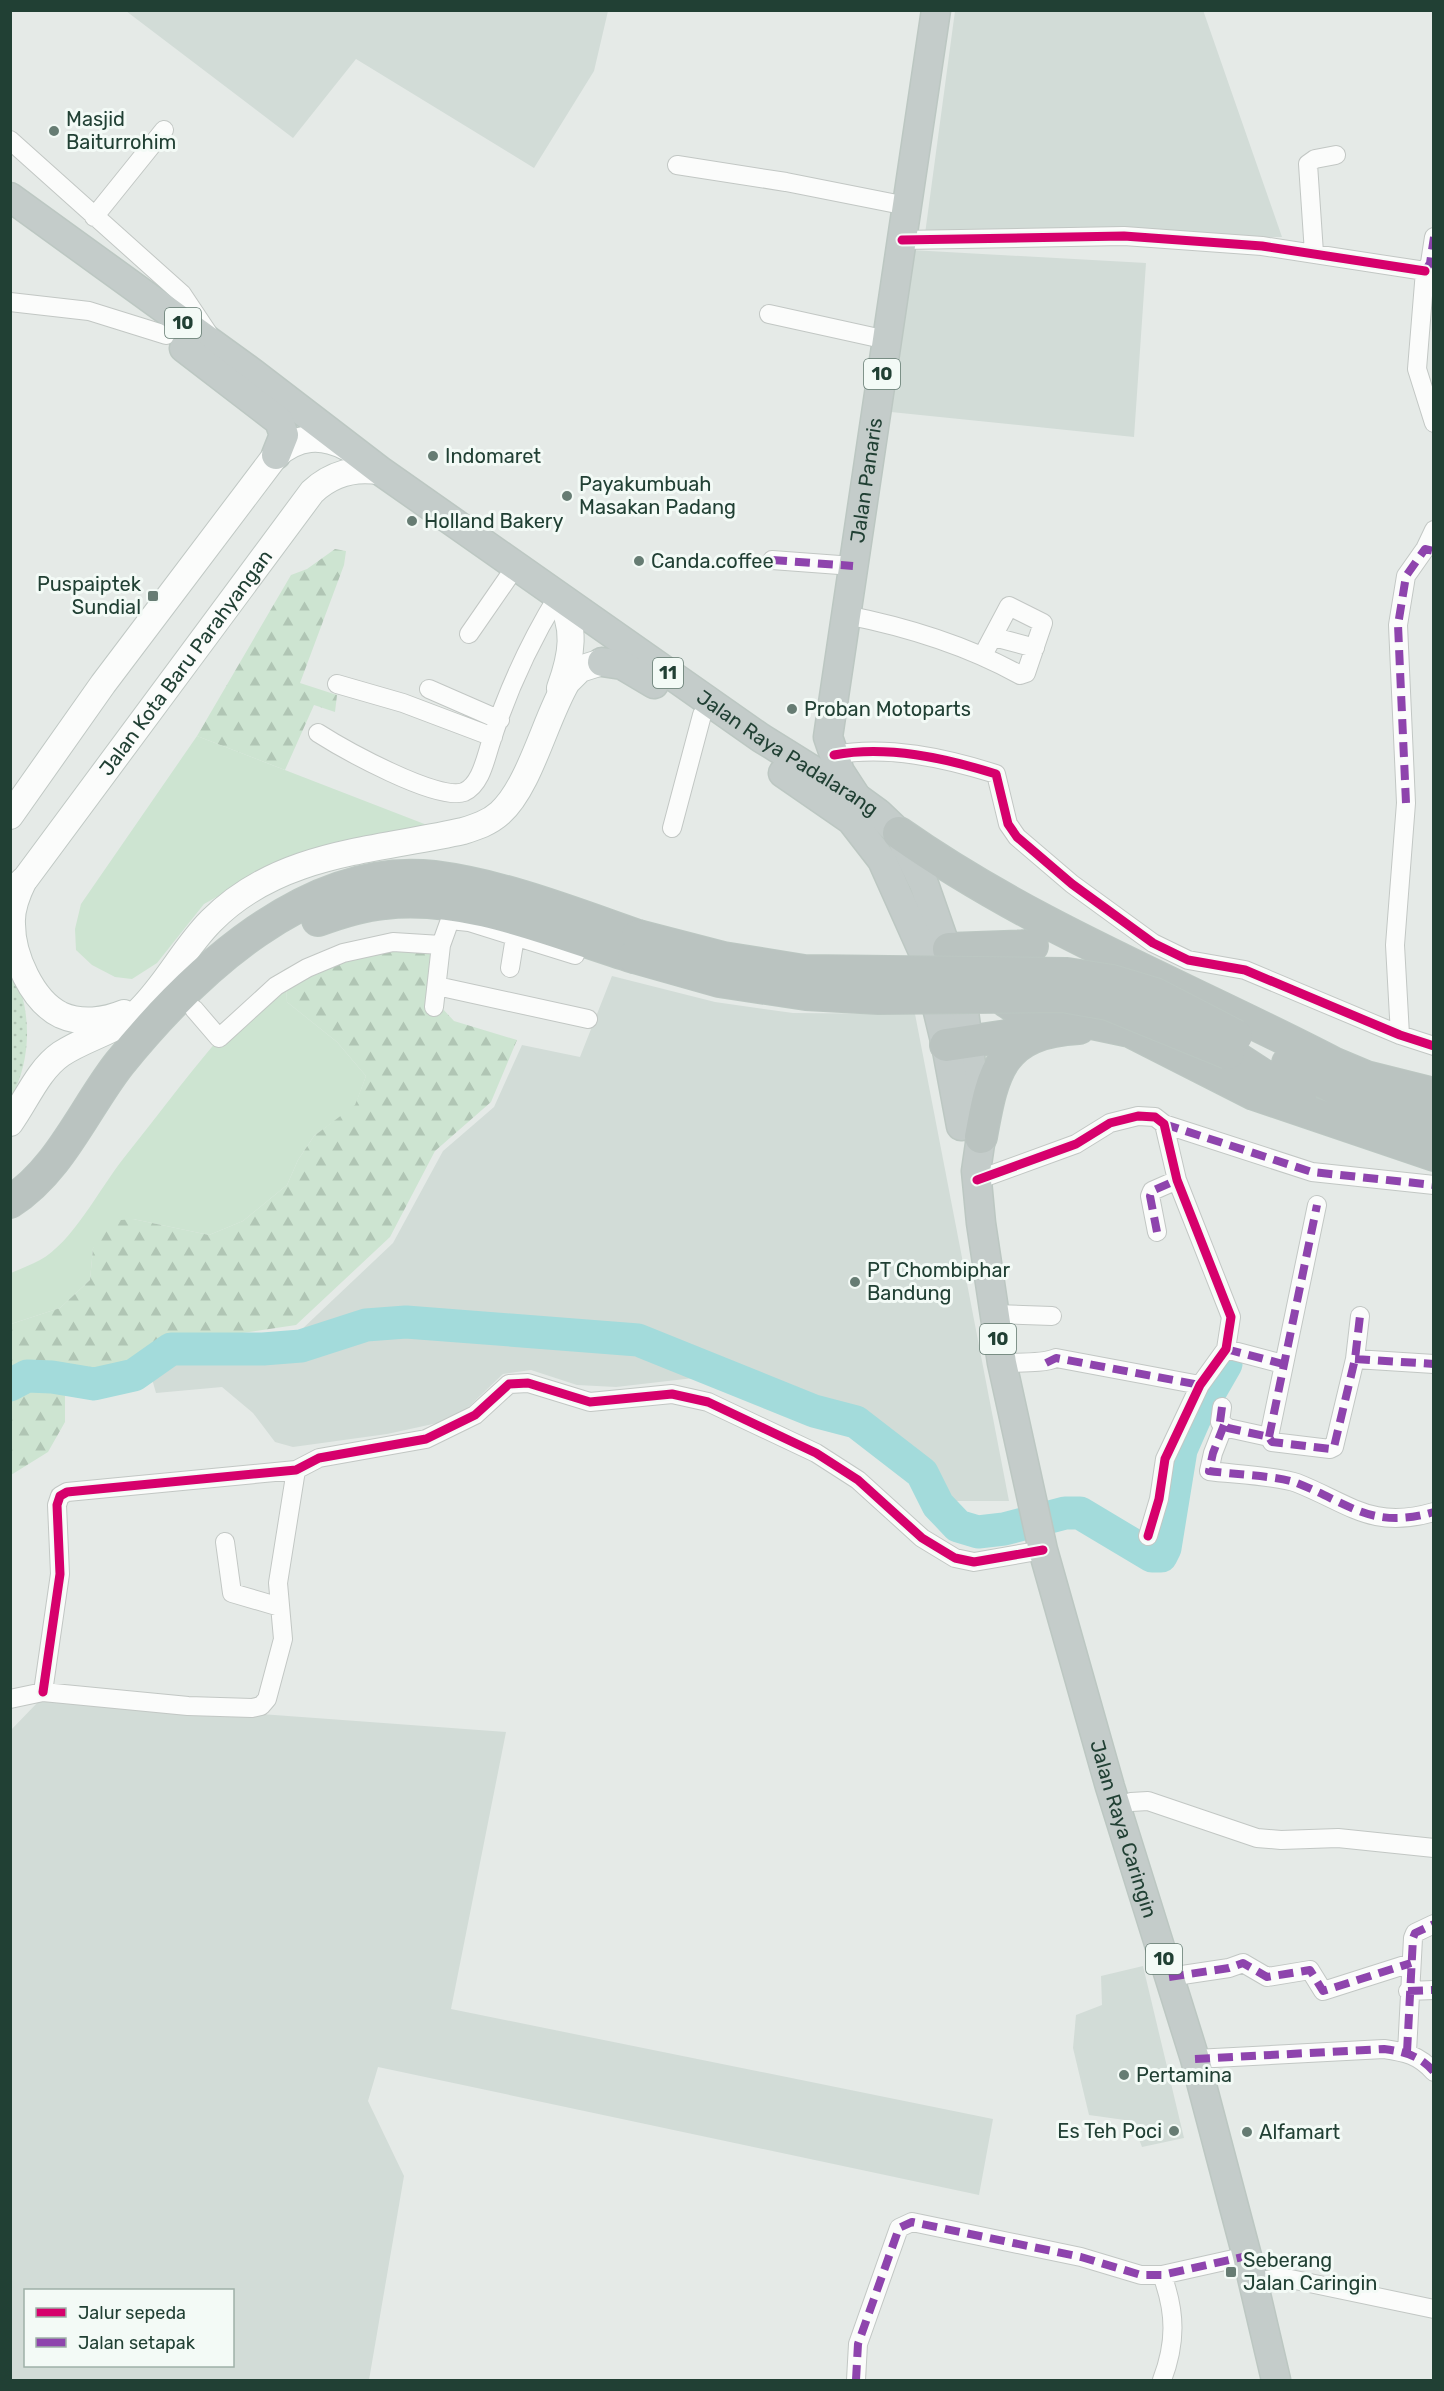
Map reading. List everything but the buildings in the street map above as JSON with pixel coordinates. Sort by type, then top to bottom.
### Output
[{"type":"highway","name":"Jalan Panaris","points":[[831,746],[846,615],[936,10]]},
{"type":"highway","name":"Jalan Raya Padalarang","points":[[10,197],[382,472],[779,750],[878,813],[899,833],[924,884],[936,952]]},
{"type":"highway","name":"10","points":[[10,218],[279,421],[284,435],[276,455]]},
{"type":"highway","name":"Jalan Raya Padalarang","points":[[602,662],[628,667],[702,715],[851,820],[882,860],[961,990],[957,1043],[975,1159]]},
{"type":"highway","points":[[779,750],[792,753],[812,752],[821,747],[831,746],[840,772],[856,797]]},
{"type":"highway","points":[[899,833],[928,854],[1061,930],[1345,1068],[1366,1077],[1434,1094]]},
{"type":"highway","points":[[10,1203],[34,1183],[83,1120],[118,1066],[167,1007],[263,926],[300,904],[344,888],[384,878],[431,877],[477,884],[520,896],[719,981],[806,994],[879,998],[1063,996],[1108,1004],[1234,1046],[1401,1120],[1434,1126]]},
{"type":"highway","points":[[10,1221],[54,1187],[155,1049],[194,1009],[279,940],[319,920],[348,909],[385,903],[426,902],[470,906],[636,946]]},
{"type":"highway","points":[[936,952],[1024,946],[1070,949],[1141,969]]},
{"type":"highway","points":[[1024,946],[1009,956],[998,979],[1006,1001],[1014,1007],[1130,1031],[1254,1094],[1336,1124],[1434,1155]]},
{"type":"highway","points":[[957,1043],[1055,1029],[1116,1027]]},
{"type":"highway","points":[[975,1159],[990,1086],[1011,1050],[1028,1038],[1055,1029]]},
{"type":"highway","points":[[1234,1046],[1336,1124]]},
{"type":"highway","name":"10","points":[[975,1159],[1002,1363]]},
{"type":"highway","name":"Jalan Raya Caringin","points":[[1002,1363],[1042,1545],[1116,1808],[1195,2060],[1247,2256],[1276,2380]]},
{"type":"main road","name":"Jalan Raya Padalarang","points":[[276,455],[293,443],[310,438],[329,440],[354,451]]},
{"type":"main road","points":[[10,816],[109,676],[276,455]]},
{"type":"main road","name":"Jalan Kota Baru Parahyangan","points":[[168,976],[144,1000],[113,1017],[77,1020],[56,1012],[33,987],[13,939],[13,910],[18,885],[312,492],[327,481],[347,472],[363,470],[382,472]]},
{"type":"main road","points":[[540,741],[565,673],[572,644],[569,618],[558,596]]},
{"type":"main road","points":[[10,1123],[31,1091],[58,1057],[129,1019],[146,1004],[218,914],[252,889],[288,870],[345,852],[462,831],[491,820],[514,796],[571,676],[585,666],[602,662]]},
{"type":"street","points":[[94,217],[164,130]]},
{"type":"street","points":[[10,140],[182,294],[221,351]]},
{"type":"street","points":[[1314,253],[1308,164],[1315,159],[1336,155]]},
{"type":"street","points":[[677,165],[786,182],[907,206]]},
{"type":"street","points":[[902,240],[1124,236],[1429,266]]},
{"type":"street","points":[[1434,237],[1417,369],[1434,423]]},
{"type":"street","points":[[10,302],[88,311],[166,335]]},
{"type":"street","points":[[769,314],[887,340]]},
{"type":"street","points":[[1400,1035],[1395,945],[1406,803],[1398,625],[1406,576],[1429,550],[1434,530]]},
{"type":"street","points":[[772,560],[853,566]]},
{"type":"street","points":[[470,634],[516,566]]},
{"type":"street","points":[[318,733],[384,768],[452,795],[469,789],[475,783],[511,682],[558,596]]},
{"type":"street","points":[[846,615],[908,629],[983,655],[1023,675],[1043,623],[1012,606],[1005,609],[994,637],[983,655]]},
{"type":"street","points":[[994,637],[1035,648]]},
{"type":"street","points":[[337,684],[496,729]]},
{"type":"street","points":[[429,689],[496,729]]},
{"type":"street","points":[[672,828],[702,715]]},
{"type":"street","points":[[831,746],[963,764],[996,774],[1008,824],[1017,837],[1072,884],[1143,937],[1188,960],[1245,970],[1400,1035],[1434,1046]]},
{"type":"street","points":[[434,1006],[441,945],[450,920],[469,922],[575,955]]},
{"type":"street","points":[[510,968],[515,937]]},
{"type":"street","points":[[194,1009],[219,1038],[276,986],[307,968],[343,953],[393,942],[441,945]]},
{"type":"street","points":[[437,986],[588,1019]]},
{"type":"street","points":[[975,1159],[1076,1144],[1110,1123],[1138,1116],[1155,1117],[1164,1125],[1312,1172],[1352,1178],[1411,1180],[1434,1185]]},
{"type":"street","points":[[1148,1536],[1160,1499],[1165,1459],[1200,1385],[1226,1349],[1231,1317],[1177,1180],[1164,1125]]},
{"type":"street","points":[[1157,1233],[1149,1196],[1152,1191],[1177,1180]]},
{"type":"street","points":[[1269,1437],[1317,1205]]},
{"type":"street","points":[[995,1314],[1052,1316]]},
{"type":"street","points":[[1360,1316],[1354,1359],[1334,1447],[1330,1449],[1272,1442],[1269,1437],[1223,1416],[1209,1471],[1295,1482],[1374,1517],[1395,1519],[1434,1512]]},
{"type":"street","points":[[1226,1349],[1283,1364]]},
{"type":"street","points":[[1002,1363],[1033,1361],[1046,1363],[1056,1358],[1200,1385]]},
{"type":"street","points":[[1354,1359],[1434,1364]]},
{"type":"street","points":[[42,1692],[60,1574],[57,1505],[60,1496],[67,1492],[135,1484],[296,1470],[319,1458],[426,1439],[475,1415],[509,1384],[528,1383],[590,1402],[672,1394],[708,1402],[816,1453],[858,1480],[922,1538],[955,1558],[974,1562],[1042,1545]]},
{"type":"street","points":[[10,1699],[42,1692],[188,1706],[252,1708],[261,1706],[267,1699],[283,1639],[278,1583],[296,1470]]},
{"type":"street","points":[[225,1542],[232,1593],[280,1607]]},
{"type":"street","points":[[1116,1808],[1131,1802],[1148,1801],[1257,1838],[1281,1840],[1349,1838],[1434,1848]]},
{"type":"street","points":[[1407,2052],[1408,1991],[1415,1933],[1434,1924]]},
{"type":"street","points":[[1169,1977],[1229,1968],[1243,1963],[1267,1977],[1310,1970],[1323,1991],[1411,1963]]},
{"type":"street","points":[[1408,1991],[1434,1990]]},
{"type":"street","points":[[1195,2060],[1384,2049],[1407,2052],[1423,2060],[1434,2072]]},
{"type":"street","points":[[856,2380],[858,2344],[899,2228],[904,2224],[912,2222],[1071,2255],[1141,2275],[1162,2275],[1247,2256]]},
{"type":"street","points":[[1162,2275],[1172,2301],[1173,2328],[1170,2358],[1162,2380]]},
{"type":"street","points":[[1253,2283],[1281,2277],[1434,2309]]},
{"type":"shaded area","points":[[1203,10],[1282,237],[925,234],[955,11]]},
{"type":"shaded area","points":[[126,11],[608,11],[594,71],[534,168],[356,59],[293,138]]},
{"type":"shaded area","points":[[911,250],[1146,263],[1134,437],[891,412]]},
{"type":"shaded area","points":[[612,976],[715,1002],[793,1013],[915,1014],[1009,1501],[928,1501],[910,1470],[856,1429],[711,1376],[616,1387],[577,1385],[531,1370],[503,1374],[456,1419],[387,1434],[293,1447],[275,1442],[253,1413],[222,1387],[156,1393],[150,1372],[214,1345],[244,1338],[299,1332],[393,1243],[443,1151],[494,1107],[522,1045],[580,1057]]},
{"type":"shaded area","points":[[89,1698],[167,1707],[506,1732],[451,2009],[993,2119],[979,2195],[378,2067],[368,2101],[404,2176],[369,2380],[11,2380],[10,1731],[39,1701]]},
{"type":"shaded area","name":"Pertamina","points":[[1143,1966],[1184,2138],[1142,2147],[1132,2121],[1089,2115],[1073,2048],[1076,2015],[1102,2005],[1101,1976]]},
{"type":"green space","points":[[335,549],[346,551],[344,565],[300,683],[337,695],[335,712],[314,705],[285,770],[197,736],[291,575],[307,569]]},
{"type":"green space","points":[[197,736],[427,825],[350,839],[263,871],[204,904],[157,963],[132,979],[115,977],[92,965],[76,950],[75,929],[81,904]]},
{"type":"green space","points":[[441,940],[442,1008],[454,1021],[517,1040],[491,1102],[435,1151],[390,1237],[296,1325],[163,1345],[132,1366],[98,1374],[54,1372],[65,1396],[65,1422],[48,1452],[11,1475],[11,1324],[60,1308],[90,1280],[93,1248],[110,1221],[133,1219],[209,1235],[243,1221],[287,1185],[298,1160],[314,1136],[355,1105],[366,1076],[337,1042],[287,1002],[285,969],[341,945]]},
{"type":"green space","points":[[10,965],[23,997],[27,1032],[23,1066],[11,1098]]},
{"type":"green space","points":[[285,969],[287,1002],[337,1042],[366,1076],[355,1106],[314,1136],[298,1160],[287,1185],[243,1221],[209,1235],[133,1219],[93,1248],[90,1280],[60,1308],[11,1324],[11,1273],[40,1260],[63,1241],[85,1214],[123,1159],[201,1061],[241,1013]]},
{"type":"waterway","points":[[10,1385],[27,1376],[52,1377],[94,1384],[134,1375],[171,1349],[263,1349],[301,1346],[366,1325],[406,1322],[638,1340],[814,1411],[856,1422],[922,1473],[938,1505],[958,1526],[978,1532],[1004,1529],[1065,1513],[1080,1513],[1152,1556],[1161,1556],[1165,1548],[1181,1450],[1195,1418],[1226,1364]]},
{"type":"marked path","points":[[1425,271],[1430,263],[1434,237]]},
{"type":"marked path","points":[[1406,803],[1398,625],[1406,576],[1425,549],[1434,551]]},
{"type":"marked path","points":[[772,560],[853,566]]},
{"type":"marked path","points":[[1164,1124],[1312,1172],[1434,1185]]},
{"type":"marked path","points":[[1157,1232],[1150,1196],[1152,1191],[1177,1180]]},
{"type":"marked path","points":[[1269,1437],[1317,1205]]},
{"type":"marked path","points":[[1222,1407],[1220,1422],[1228,1428],[1269,1437],[1272,1442],[1330,1449],[1334,1447],[1355,1359],[1360,1316]]},
{"type":"marked path","points":[[1226,1349],[1283,1364]]},
{"type":"marked path","points":[[1046,1363],[1056,1358],[1200,1385]]},
{"type":"marked path","points":[[1355,1359],[1434,1364]]},
{"type":"marked path","points":[[1224,1425],[1209,1471],[1267,1477],[1297,1483],[1347,1506],[1377,1516],[1412,1517],[1434,1512]]},
{"type":"marked path","points":[[1407,2052],[1413,1938],[1415,1933],[1434,1924]]},
{"type":"marked path","points":[[1169,1977],[1229,1968],[1243,1963],[1267,1977],[1310,1970],[1323,1991],[1411,1963]]},
{"type":"marked path","points":[[1408,1991],[1434,1990]]},
{"type":"marked path","points":[[1195,2059],[1384,2049],[1411,2055],[1434,2072]]},
{"type":"marked path","points":[[856,2380],[858,2344],[899,2228],[912,2222],[1081,2257],[1141,2275],[1162,2275],[1247,2256]]},
{"type":"cycle path","points":[[902,240],[1124,236],[1262,246],[1425,271]]},
{"type":"cycle path","points":[[834,755],[854,752],[895,752],[936,758],[996,774],[1008,824],[1017,837],[1072,884],[1153,943],[1188,960],[1245,970],[1400,1035],[1434,1046]]},
{"type":"cycle path","points":[[977,1180],[1076,1144],[1110,1123],[1138,1116],[1155,1117],[1164,1124],[1177,1180],[1231,1317],[1226,1349],[1200,1385],[1165,1459],[1159,1499],[1148,1536]]},
{"type":"cycle path","points":[[43,1692],[60,1574],[57,1505],[60,1496],[67,1492],[296,1470],[319,1458],[426,1439],[475,1415],[509,1384],[528,1383],[590,1402],[672,1394],[708,1402],[816,1453],[858,1480],[922,1538],[955,1558],[974,1562],[1043,1550]]},
{"type":"place","name":"Masjid Baiturrohim","points":[[54,131]]},
{"type":"place","name":"Indomaret","points":[[433,456]]},
{"type":"place","name":"Payakumbuah Masakan Padang","points":[[567,496]]},
{"type":"place","name":"Holland Bakery","points":[[412,521]]},
{"type":"place","name":"Canda.coffee","points":[[639,561]]},
{"type":"place","name":"Puspaiptek Sundial","points":[[153,596]]},
{"type":"place","name":"Proban Motoparts","points":[[792,709]]},
{"type":"place","name":"PT Chombiphar Bandung","points":[[855,1282]]},
{"type":"place","name":"Pertamina","points":[[1124,2075]]},
{"type":"place","name":"Es Teh Poci","points":[[1174,2131]]},
{"type":"place","name":"Alfamart","points":[[1247,2132]]},
{"type":"place","name":"Seberang Jalan Caringin","points":[[1231,2272]]}]
